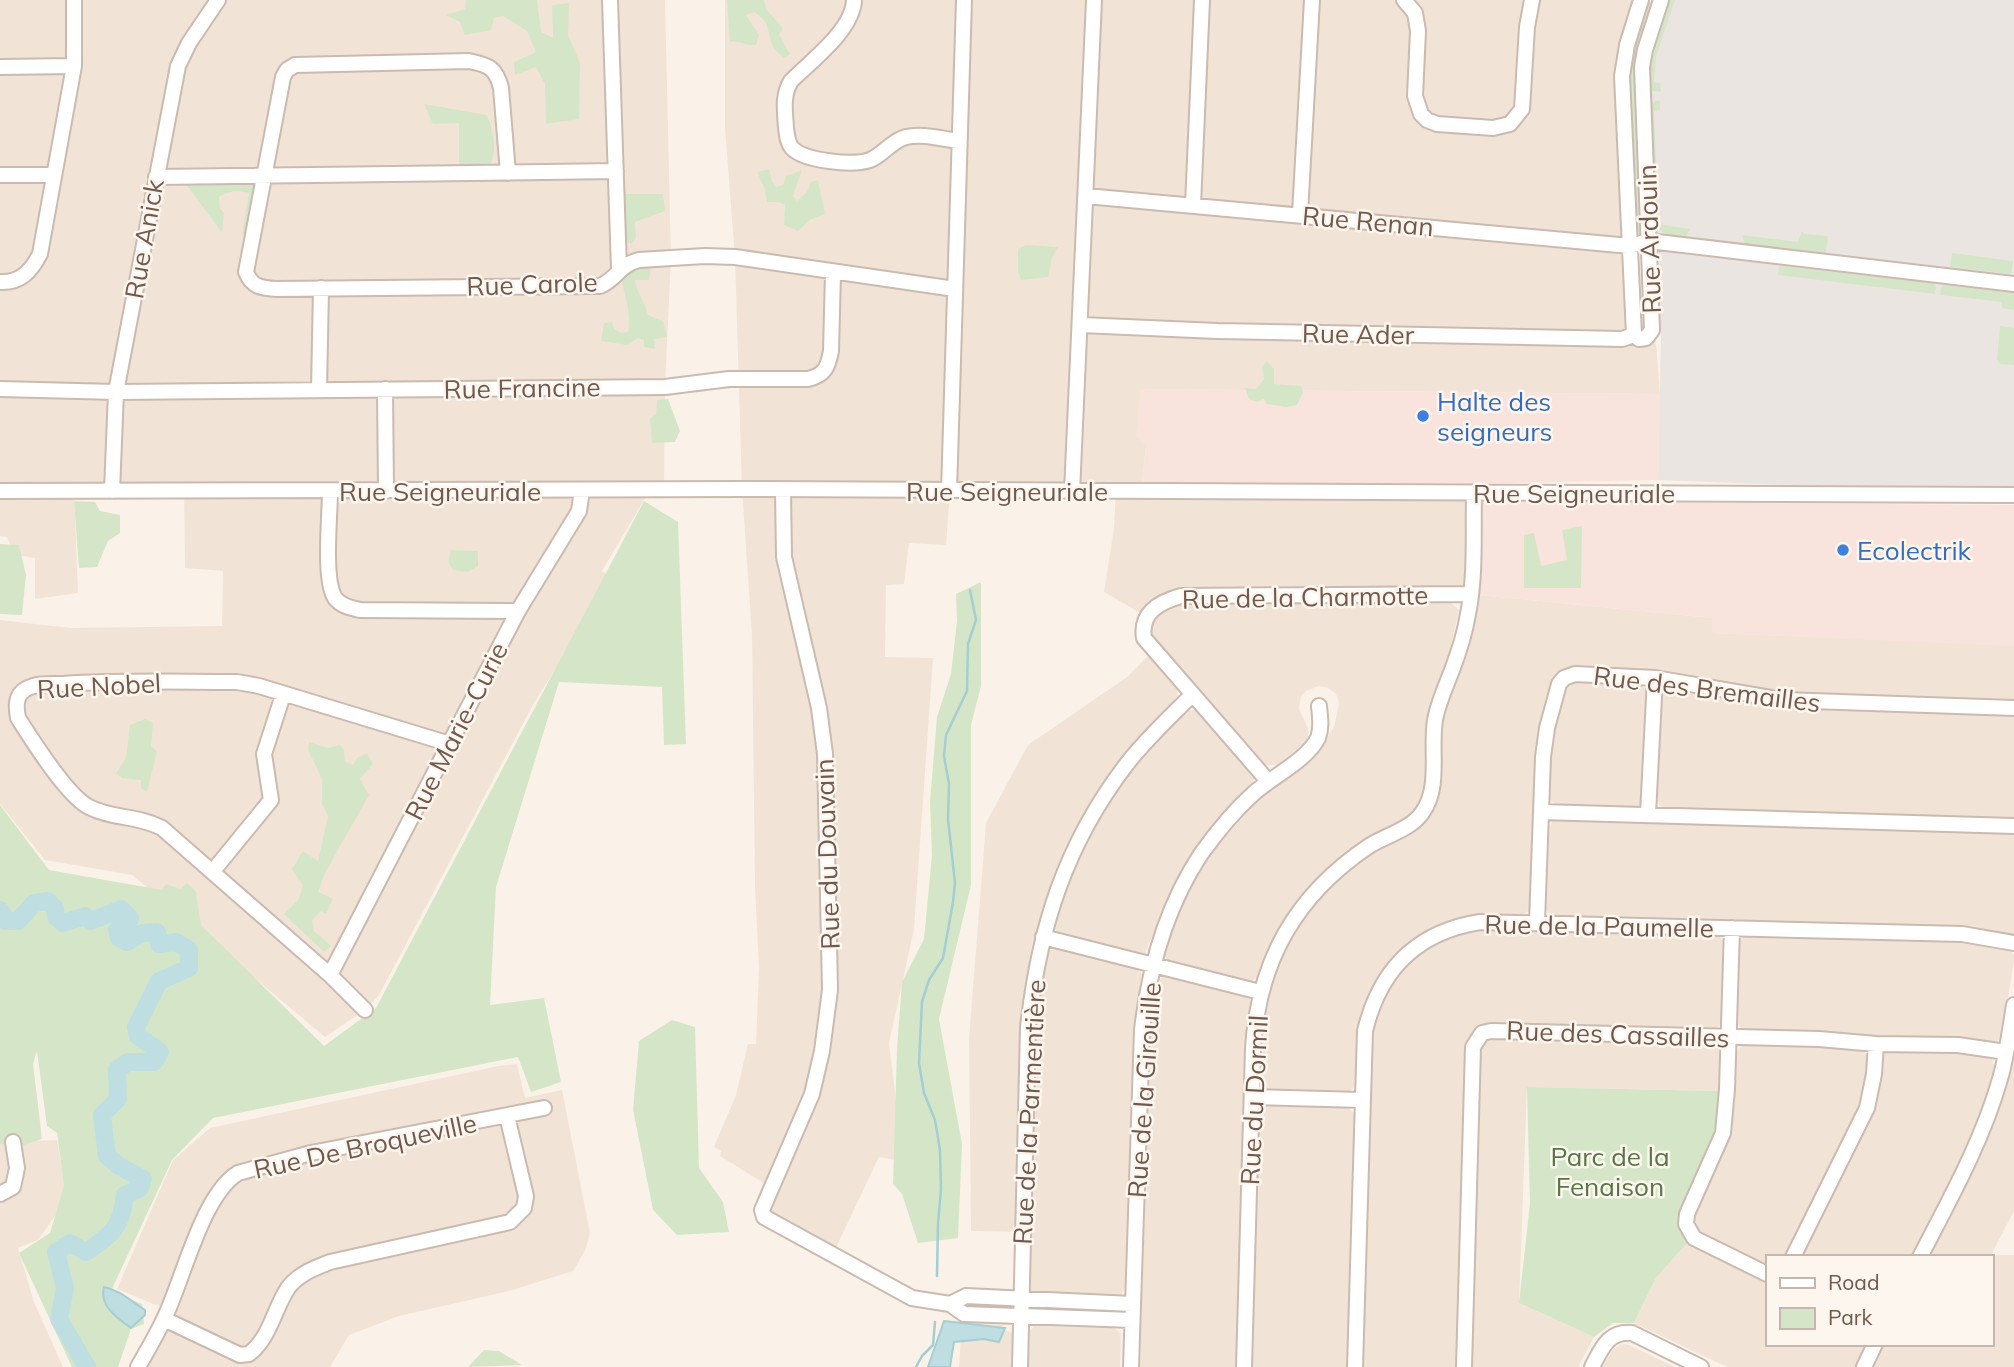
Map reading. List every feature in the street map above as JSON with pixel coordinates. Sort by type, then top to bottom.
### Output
[{"type":"street","points":[[0,282],[19,279],[27,274],[40,254],[74,66],[74,0]]},
{"type":"street","name":"Rue Anick","points":[[112,491],[116,392],[178,66],[189,43],[218,0]]},
{"type":"street","points":[[610,0],[619,269]]},
{"type":"street","points":[[853,0],[850,19],[843,29],[786,89],[784,100],[787,138],[792,148],[816,160],[858,162],[870,160],[905,137],[959,141]]},
{"type":"street","points":[[949,492],[964,0]]},
{"type":"street","points":[[1072,492],[1094,0]]},
{"type":"street","points":[[1193,205],[1202,0]]},
{"type":"street","points":[[1300,214],[1312,0]]},
{"type":"street","points":[[1404,0],[1415,13],[1418,31],[1415,96],[1421,114],[1437,124],[1493,128],[1510,124],[1522,109],[1527,27],[1532,0]]},
{"type":"street","name":"Rue Ardouin","points":[[1641,0],[1627,45],[1622,76],[1634,335],[1639,339],[1646,338],[1652,330],[1642,66],[1644,50],[1661,0]]},
{"type":"street","points":[[264,176],[283,77],[288,70],[303,64],[432,61],[469,61],[492,68],[498,75],[508,173]]},
{"type":"street","points":[[0,67],[74,66]]},
{"type":"street","points":[[156,177],[616,171]]},
{"type":"street","points":[[0,174],[54,175]]},
{"type":"street","name":"Rue Carole","points":[[264,176],[246,272],[254,285],[266,288],[600,286],[608,283],[619,269],[639,260],[705,256],[735,257],[955,289]]},
{"type":"street","name":"Rue Renan","points":[[1086,196],[1630,246],[1649,241]]},
{"type":"street","points":[[1649,241],[2014,284]]},
{"type":"street","name":"Rue Francine","points":[[0,389],[116,392],[665,387],[729,379],[808,379],[825,371],[831,351],[833,272]]},
{"type":"street","points":[[319,390],[321,288]]},
{"type":"street","name":"Rue Ader","points":[[1081,325],[1217,331],[1622,340],[1634,335]]},
{"type":"street","points":[[385,389],[386,491]]},
{"type":"street","name":"Rue Marie-Curie","points":[[330,975],[518,611],[579,512],[582,490]]},
{"type":"street","name":"Rue Seigneuriale","points":[[0,491],[783,490],[2014,495]]},
{"type":"street","name":"Rue du Douvain","points":[[783,490],[785,557],[819,708],[825,754],[830,990],[822,1051],[812,1094],[762,1210],[764,1217],[912,1298],[950,1304]]},
{"type":"street","points":[[330,491],[329,576],[337,600],[347,607],[360,610],[518,611]]},
{"type":"street","name":"Rue du Dormil","points":[[1244,1367],[1255,1017],[1260,992],[1284,933],[1317,888],[1339,867],[1372,844],[1408,826],[1421,816],[1429,801],[1433,780],[1435,718],[1455,662],[1471,594],[1474,492]]},
{"type":"street","name":"Rue de la Charmotte","points":[[1268,780],[1144,638],[1143,629],[1147,617],[1155,607],[1165,600],[1181,596],[1471,594]]},
{"type":"street","name":"Rue des Bremailles","points":[[1537,922],[1545,738],[1559,684],[1564,678],[1575,674],[1655,678],[1783,700],[2014,708]]},
{"type":"street","points":[[1648,814],[1655,678]]},
{"type":"street","name":"Rue Nobel","points":[[365,1010],[330,975],[162,828],[148,821],[108,814],[87,806],[73,794],[18,718],[18,696],[24,689],[35,685],[237,682],[450,744]]},
{"type":"street","points":[[213,871],[271,800],[264,754],[283,695]]},
{"type":"street","name":"Rue de la Parmentière","points":[[1020,1367],[1028,1027],[1043,937],[1061,878],[1095,809],[1126,764],[1192,695]]},
{"type":"street","name":"Rue de la Girouille","points":[[1131,1367],[1142,1030],[1146,991],[1153,965],[1184,883],[1202,854],[1237,810],[1268,780],[1312,748],[1321,726],[1319,706]]},
{"type":"street","points":[[1541,812],[2014,827]]},
{"type":"street","name":"Rue de la Paumelle","points":[[1355,1367],[1365,1031],[1379,988],[1391,970],[1429,937],[1455,926],[1480,922],[1537,922],[1962,934],[2014,943]]},
{"type":"street","points":[[1732,928],[1723,1133],[1687,1214],[1686,1224],[1694,1238],[1766,1274]]},
{"type":"street","points":[[1043,937],[1260,992]]},
{"type":"street","points":[[1921,1255],[1984,1127],[2000,1079],[2014,1004]]},
{"type":"street","name":"Rue des Cassailles","points":[[1464,1367],[1473,1047],[1482,1033],[1491,1031],[1819,1039],[1876,1044],[1958,1045],[2006,1052]]},
{"type":"street","points":[[1794,1255],[1867,1108],[1873,1082],[1876,1044]]},
{"type":"street","points":[[1252,1097],[1362,1100]]},
{"type":"street","name":"Rue De Broqueville","points":[[138,1367],[164,1319],[208,1210],[228,1179],[238,1173],[311,1153],[544,1108]]},
{"type":"street","points":[[164,1319],[240,1355],[249,1354],[263,1340],[289,1287],[312,1269],[330,1262],[510,1222],[524,1208],[526,1196],[507,1116]]},
{"type":"street","points":[[0,1194],[13,1187],[17,1168],[13,1142]]},
{"type":"street","points":[[1132,1304],[966,1296],[950,1304],[964,1314],[1132,1320]]},
{"type":"street","points":[[1592,1367],[1604,1343],[1622,1332],[1632,1333],[1701,1367]]},
{"type":"street","points":[[1864,1367],[1874,1346]]},
{"type":"shaded area","points":[[0,0],[665,0],[671,258],[665,387],[664,490],[650,490],[602,571],[619,583],[583,625],[534,703],[379,995],[365,1010],[325,1037],[132,875],[45,860],[0,804],[0,620],[71,628],[222,626],[223,571],[185,568],[184,491],[74,491],[78,593],[35,599],[35,558],[15,555],[7,537],[0,536]]},
{"type":"shaded area","points":[[725,0],[1641,0],[1633,329],[1650,335],[1656,342],[1660,394],[1140,389],[1146,446],[1141,491],[1474,492],[1471,594],[1181,596],[1147,617],[1104,592],[1114,528],[1116,491],[950,492],[946,545],[909,543],[904,584],[886,585],[885,657],[933,658],[914,929],[889,1043],[898,1116],[895,1160],[879,1157],[832,1256],[764,1217],[770,1187],[720,1156],[721,1151],[714,1147],[736,1095],[748,1044],[756,1044],[759,968],[755,888],[752,636],[742,489],[735,257],[725,129]]},
{"type":"shaded area","points":[[1661,0],[2014,0],[2014,494],[1658,480],[1661,334],[1649,241],[1642,91]]},
{"type":"shaded area","points":[[1140,389],[1660,394],[1658,480],[1141,491],[1146,446],[1136,437]]},
{"type":"shaded area","points":[[1480,501],[2014,505],[2014,646],[1712,633],[1712,618],[1479,595]]},
{"type":"shaded area","points":[[1479,595],[1713,618],[1712,633],[2014,644],[2014,702],[1835,697],[1777,692],[1657,671],[1578,668],[1555,679],[1547,695],[1536,754],[1530,910],[1522,915],[1473,916],[1454,920],[1418,937],[1398,954],[1381,973],[1369,994],[1360,1022],[1355,1086],[1349,1092],[1268,1090],[1261,1085],[1260,1079],[1262,1022],[1267,995],[1284,948],[1321,894],[1345,871],[1415,830],[1430,815],[1436,804],[1444,714],[1473,628]]},
{"type":"shaded area","points":[[1190,602],[1450,602],[1459,610],[1448,658],[1429,714],[1425,790],[1420,807],[1409,818],[1352,850],[1310,886],[1276,933],[1258,977],[1251,982],[1171,963],[1165,957],[1165,948],[1182,905],[1215,849],[1257,801],[1318,751],[1334,727],[1339,703],[1336,694],[1328,688],[1319,686],[1306,691],[1301,696],[1299,709],[1308,728],[1308,738],[1277,765],[1266,765],[1151,635],[1151,624],[1158,615],[1172,605]]},
{"type":"shaded area","points":[[1148,656],[1177,688],[1178,698],[1122,759],[1090,804],[1055,875],[1032,945],[1021,1037],[1015,1232],[971,1231],[969,1039],[986,823],[1028,745],[1127,677]]},
{"type":"shaded area","points":[[1575,682],[1639,683],[1647,690],[1644,799],[1638,807],[1557,806],[1547,797],[1555,719],[1563,690]]},
{"type":"shaded area","points":[[1668,686],[1817,710],[2014,715],[2014,819],[1664,808],[1660,806],[1657,798],[1660,694]]},
{"type":"shaded area","points":[[1190,710],[1197,711],[1252,772],[1252,785],[1229,808],[1194,854],[1176,883],[1145,953],[1139,954],[1060,935],[1054,929],[1054,924],[1069,878],[1112,797],[1155,742]]},
{"type":"shaded area","points":[[1554,820],[2014,832],[2014,934],[1954,927],[1553,916],[1545,907],[1547,829]]},
{"type":"shaded area","points":[[1484,928],[1717,934],[1725,943],[1723,1019],[1714,1030],[1479,1027],[1473,1033],[1466,1049],[1457,1367],[1361,1367],[1370,1040],[1376,1012],[1390,984],[1411,959],[1450,935]]},
{"type":"shaded area","points":[[1746,935],[1959,941],[2008,948],[2014,955],[2014,961],[2001,1039],[1992,1043],[1955,1038],[1745,1031],[1736,1023],[1738,943]]},
{"type":"shaded area","points":[[1058,948],[1135,967],[1142,974],[1136,1020],[1125,1287],[1118,1297],[1033,1293],[1029,1289],[1037,1008],[1045,956],[1050,950]]},
{"type":"shaded area","points":[[1164,976],[1245,995],[1251,1002],[1247,1047],[1238,1367],[1140,1367],[1151,1022],[1156,983]]},
{"type":"shaded area","points":[[1491,1038],[1711,1044],[1718,1048],[1721,1056],[1720,1091],[1527,1087],[1519,1303],[1594,1337],[1578,1367],[1470,1367],[1479,1049],[1485,1040]]},
{"type":"shaded area","points":[[2014,1041],[2014,1211],[1991,1255],[1929,1255],[1989,1134],[2008,1075]]},
{"type":"shaded area","points":[[1745,1045],[1860,1049],[1868,1056],[1867,1079],[1855,1118],[1786,1255],[1766,1255],[1766,1267],[1702,1236],[1697,1232],[1692,1220],[1725,1146],[1731,1125],[1735,1054]]},
{"type":"shaded area","points":[[1886,1051],[1960,1052],[1992,1059],[1995,1069],[1970,1141],[1913,1255],[1801,1255],[1871,1117],[1879,1090],[1881,1057]]},
{"type":"shaded area","points":[[517,1064],[525,1098],[562,1090],[590,1233],[585,1251],[573,1271],[509,1291],[399,1316],[349,1335],[330,1367],[138,1367],[168,1310],[117,1289],[173,1160],[210,1128]]},
{"type":"shaded area","points":[[1263,1106],[1346,1106],[1354,1113],[1347,1367],[1251,1367],[1259,1113]]},
{"type":"shaded area","points":[[57,1140],[67,1199],[38,1240],[18,1248],[34,1302],[63,1367],[0,1367],[0,1142]]},
{"type":"shaded area","points":[[1688,1242],[1766,1281],[1766,1346],[1865,1346],[1855,1367],[1727,1367],[1634,1323],[1656,1278]]},
{"type":"shaded area","points":[[1993,1255],[2014,1255],[2014,1367],[1872,1367],[1883,1346],[1993,1346]]},
{"type":"shaded area","points":[[962,1323],[1002,1325],[1003,1329],[1012,1333],[1011,1367],[959,1367]]},
{"type":"shaded area","points":[[1035,1326],[1114,1328],[1121,1334],[1120,1367],[1027,1367],[1027,1333]]},
{"type":"shaded area","points":[[1625,1344],[1675,1367],[1603,1367],[1612,1350]]},
{"type":"green space","points":[[466,0],[537,0],[541,32],[553,38],[552,5],[569,3],[568,35],[580,63],[579,119],[546,124],[545,84],[536,67],[515,75],[514,62],[536,52],[527,31],[503,16],[494,18],[491,30],[465,35],[460,22],[446,15],[465,9]]},
{"type":"green space","points":[[727,0],[764,0],[767,10],[783,28],[779,35],[790,54],[784,58],[775,50],[766,23],[754,12],[746,15],[759,35],[756,45],[730,42]]},
{"type":"green space","points":[[1666,0],[1675,0],[1656,57],[1654,82],[1660,83],[1661,92],[1653,91],[1647,86],[1648,57]]},
{"type":"green space","points":[[1649,1],[1654,5],[1637,57],[1642,236],[1639,237],[1635,234],[1628,72],[1646,3]]},
{"type":"green space","points":[[1660,101],[1660,110],[1654,111],[1659,221],[1663,225],[1690,229],[1686,237],[1664,233],[1654,222],[1648,106]]},
{"type":"green space","points":[[424,104],[487,115],[494,141],[489,167],[459,167],[459,123],[433,124]]},
{"type":"green space","points":[[769,169],[776,187],[783,185],[786,176],[802,170],[793,196],[797,201],[807,192],[811,182],[818,180],[825,214],[810,220],[798,231],[784,225],[785,205],[767,202],[765,189],[757,172]]},
{"type":"green space","points":[[246,180],[257,185],[254,234],[242,234],[249,193],[233,192],[219,197],[220,208],[224,213],[222,233],[186,184]]},
{"type":"green space","points":[[620,194],[663,194],[665,211],[635,222],[636,238],[631,244],[622,240]]},
{"type":"green space","points":[[1802,231],[1805,234],[1828,236],[1826,253],[1745,244],[1742,235],[1798,242]]},
{"type":"green space","points":[[1026,245],[1058,247],[1052,258],[1048,277],[1021,280],[1018,272],[1018,249]]},
{"type":"green space","points":[[1952,253],[2013,261],[2011,274],[1950,267]]},
{"type":"green space","points":[[1779,266],[1933,283],[1936,286],[1935,294],[1778,275]]},
{"type":"green space","points":[[651,267],[649,280],[635,280],[636,285],[648,315],[663,321],[667,337],[654,339],[655,349],[644,347],[644,340],[638,338],[627,345],[601,341],[604,323],[612,322],[614,329],[621,333],[628,332],[628,308],[619,269]]},
{"type":"green space","points":[[1944,285],[2014,293],[2014,310],[2002,308],[2002,302],[1940,295]]},
{"type":"green space","points":[[2000,326],[2014,328],[2014,365],[2000,364],[1997,360]]},
{"type":"green space","points":[[1267,361],[1274,369],[1274,384],[1301,386],[1303,393],[1297,405],[1286,407],[1267,404],[1264,399],[1257,402],[1249,399],[1245,388],[1256,389],[1264,379],[1262,367]]},
{"type":"green space","points":[[668,399],[680,431],[675,442],[652,443],[650,418],[656,414],[657,400]]},
{"type":"green space","points":[[74,501],[95,502],[100,511],[120,515],[120,533],[108,541],[97,567],[79,568]]},
{"type":"green space","points":[[644,501],[678,522],[686,744],[664,745],[662,687],[559,682],[496,887],[490,1005],[544,998],[561,1082],[531,1092],[518,1057],[213,1118],[172,1160],[111,1291],[142,1304],[144,1324],[131,1329],[118,1367],[72,1367],[19,1253],[50,1233],[64,1186],[57,1133],[47,1126],[37,1051],[33,1064],[42,1139],[21,1146],[0,1144],[0,805],[49,870],[162,890],[166,884],[180,889],[187,883],[196,892],[201,925],[324,1046],[376,1008]]},
{"type":"green space","points":[[1582,526],[1581,588],[1524,588],[1524,535],[1534,533],[1541,566],[1567,560],[1562,530]]},
{"type":"green space","points":[[0,544],[19,545],[26,575],[22,615],[0,614]]},
{"type":"green space","points":[[451,550],[478,551],[478,566],[468,572],[453,570],[448,562]]},
{"type":"green space","points":[[981,582],[981,686],[971,725],[971,885],[939,1019],[962,1144],[958,1238],[918,1243],[902,1194],[893,1184],[902,982],[924,939],[932,855],[930,802],[937,717],[951,674],[957,621],[956,594]]},
{"type":"green space","points":[[145,719],[153,723],[151,746],[157,751],[147,792],[141,788],[141,780],[122,778],[116,773],[126,758],[130,725]]},
{"type":"green space","points":[[309,742],[328,748],[340,745],[344,750],[345,761],[353,765],[357,758],[367,753],[373,764],[360,779],[369,795],[325,873],[318,892],[333,899],[326,914],[321,911],[312,920],[314,931],[331,946],[324,952],[284,914],[298,900],[303,886],[292,869],[303,851],[318,861],[328,816],[322,804],[322,779],[308,750]]},
{"type":"green space","points":[[672,1020],[695,1027],[699,1168],[723,1202],[729,1232],[677,1235],[653,1210],[633,1110],[639,1041]]},
{"type":"green space","name":"Parc de la Fenaison","points":[[1527,1087],[1720,1091],[1720,1122],[1684,1232],[1688,1242],[1656,1278],[1634,1323],[1613,1323],[1594,1337],[1519,1303],[1530,1203]]},
{"type":"green space","points":[[484,1350],[499,1351],[522,1365],[468,1367]]},
{"type":"water","points":[[104,1287],[126,1297],[145,1310],[145,1315],[131,1328],[107,1306]]},
{"type":"water","points":[[944,1321],[1005,1328],[999,1342],[984,1339],[954,1342],[950,1367],[928,1367]]},
{"type":"waterway","points":[[937,1276],[940,1150],[935,1120],[924,1093],[919,1063],[922,1002],[929,980],[943,958],[953,902],[955,883],[948,819],[949,784],[944,756],[946,735],[967,691],[968,644],[976,620],[970,590]]},
{"type":"waterway","points":[[0,910],[6,921],[18,921],[34,903],[48,901],[55,908],[56,917],[63,923],[85,916],[91,921],[121,909],[130,918],[128,923],[117,930],[119,938],[127,942],[142,933],[157,932],[159,944],[176,942],[189,950],[189,968],[159,981],[136,1027],[138,1036],[160,1052],[154,1062],[128,1062],[117,1070],[118,1099],[102,1115],[107,1156],[143,1179],[140,1188],[125,1195],[118,1223],[102,1240],[86,1252],[70,1243],[56,1252],[65,1288],[59,1319],[87,1367]]},
{"type":"waterway","points":[[916,1367],[933,1345],[935,1322]]},
{"type":"place","name":"Halte des seigneurs","points":[[1423,416]]},
{"type":"place","name":"Ecolectrik","points":[[1843,550]]}]
